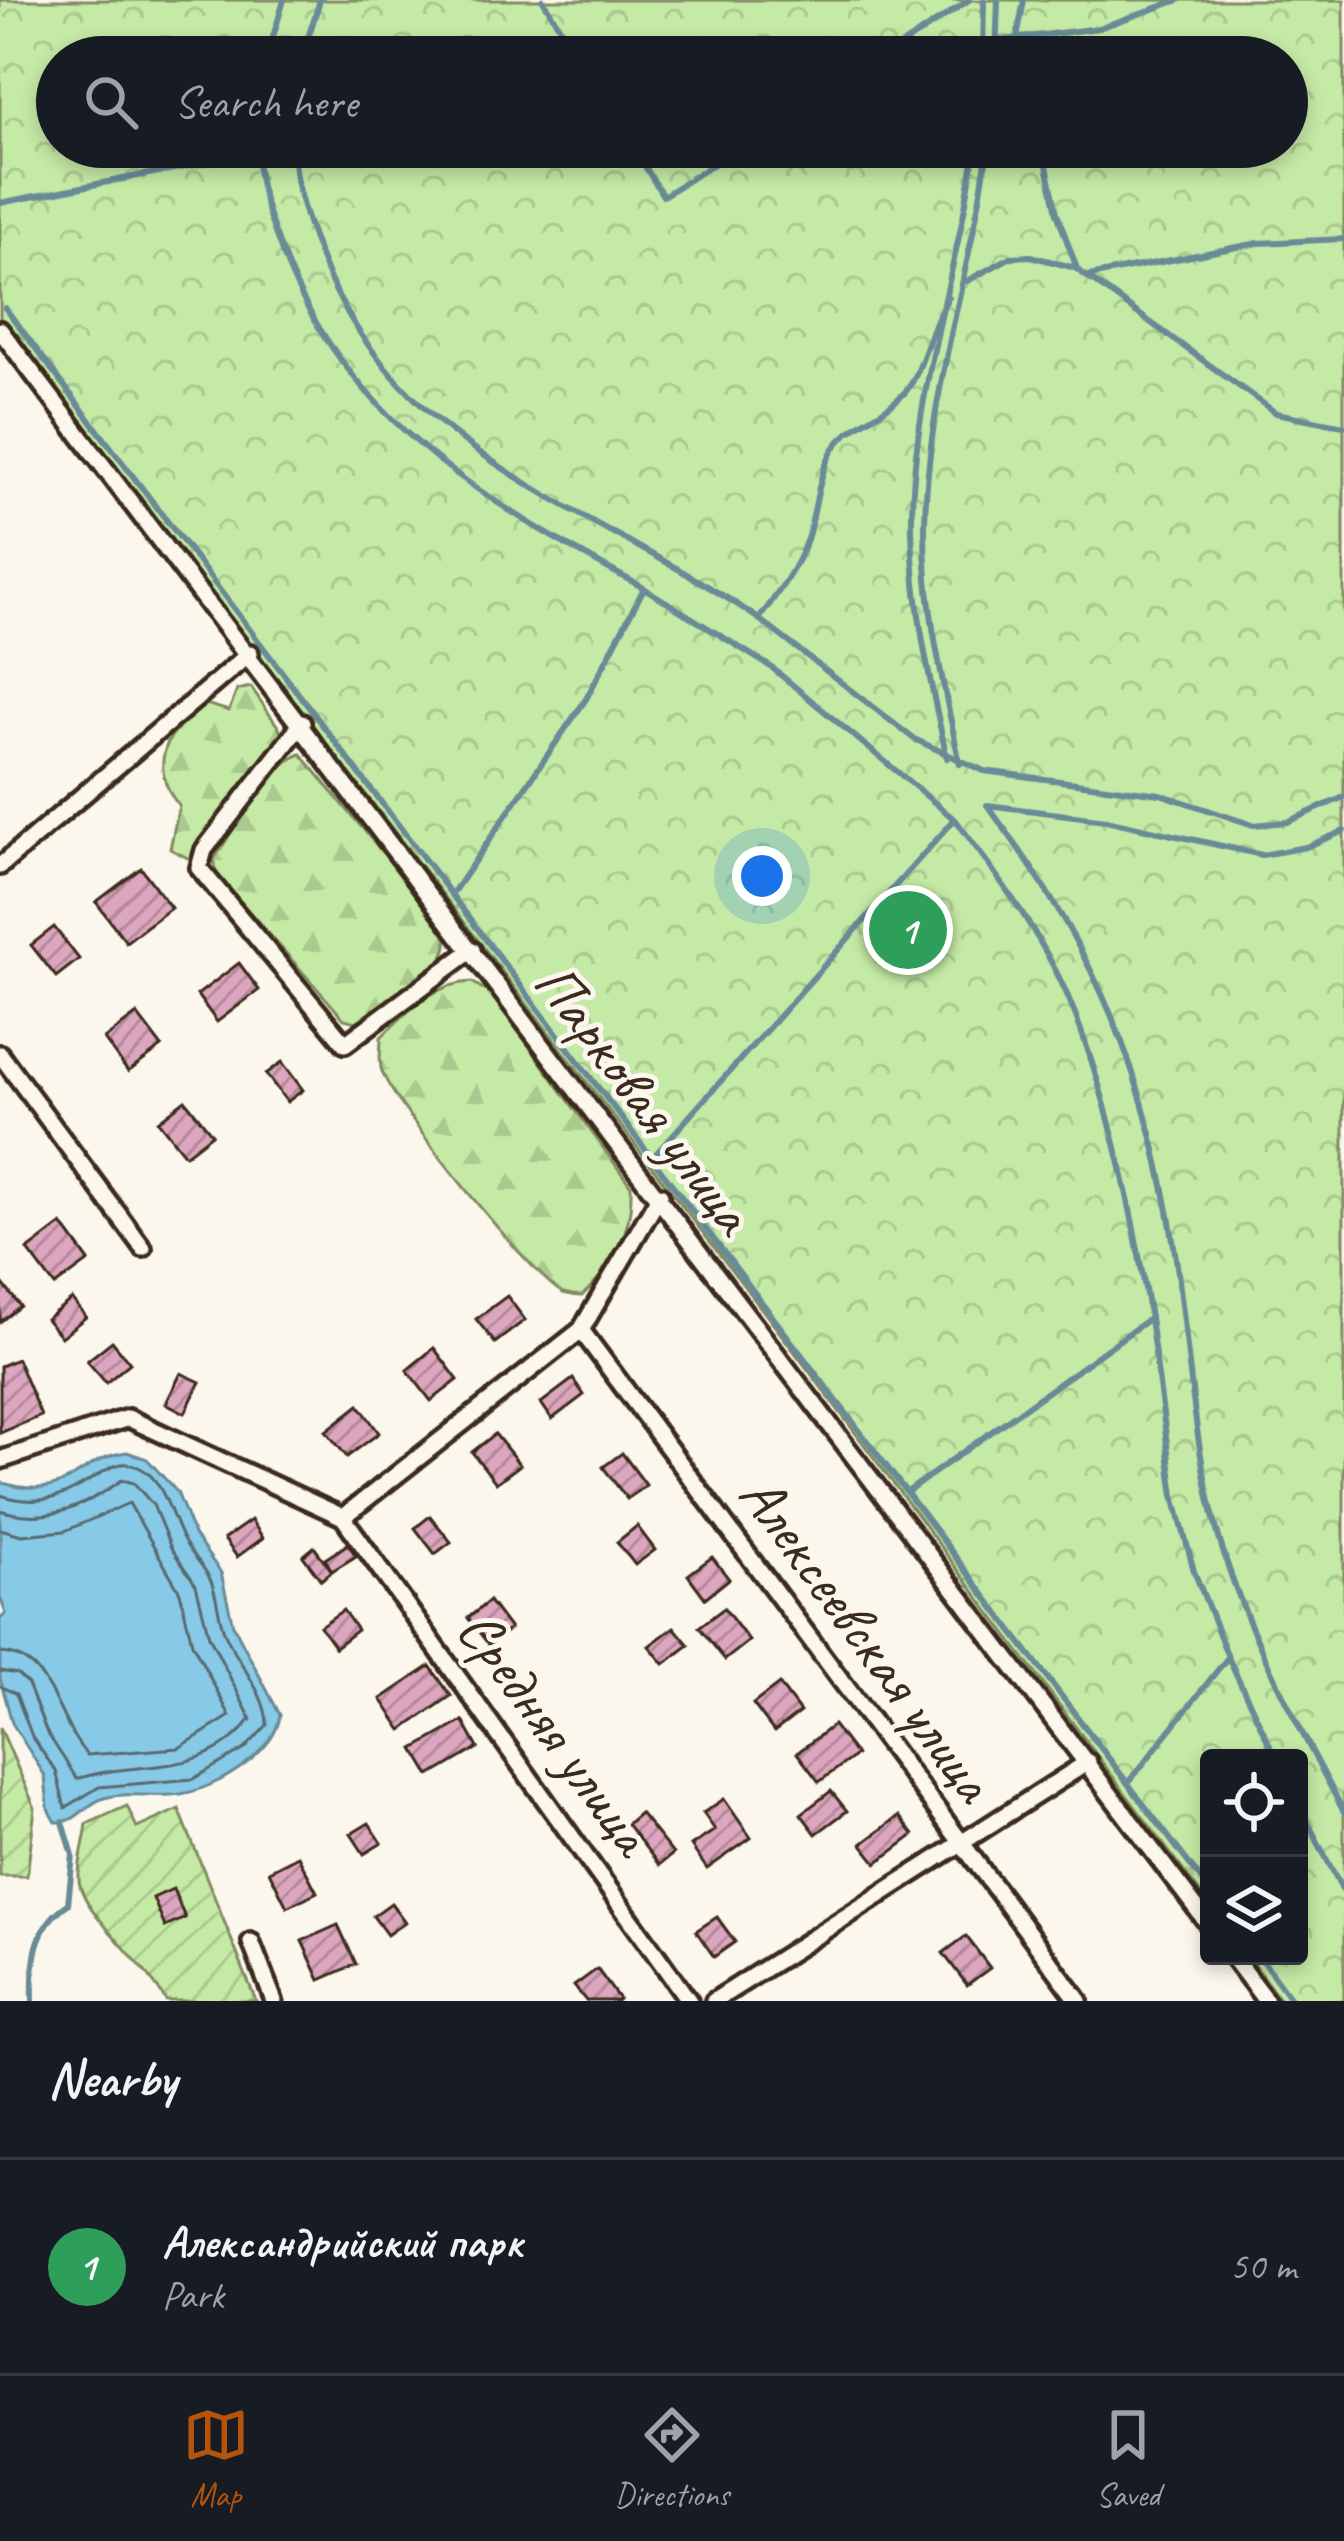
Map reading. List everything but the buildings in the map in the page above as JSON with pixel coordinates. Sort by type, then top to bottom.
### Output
[{"type":"street","name":"Парковая улица","points":[[0,330],[250,653],[1200,1913]]},
{"type":"street","points":[[0,866],[250,653]]},
{"type":"street","points":[[302,723],[204,850],[199,868],[344,1044],[472,950]]},
{"type":"street","points":[[0,1054],[143,1248]]},
{"type":"street","points":[[0,1460],[128,1418],[343,1517],[580,1330],[660,1195]]},
{"type":"street","name":"Алексеевская улица","points":[[580,1330],[1078,2001]]},
{"type":"street","name":"Средняя улица","points":[[343,1517],[689,2001]]},
{"type":"street","points":[[714,2001],[1088,1762]]},
{"type":"street","points":[[251,1942],[274,2001]]},
{"type":"street","points":[[1239,1965],[1266,2001]]},
{"type":"green space","points":[[0,0],[1344,0],[1344,2001],[1281,2001],[1254,1965],[1308,1965],[1308,1749],[1200,1749],[1200,1893],[797,1355],[0,319]]},
{"type":"green space","points":[[251,687],[283,734],[192,860],[170,849],[179,806],[164,777],[165,750],[179,726],[202,703],[229,711],[237,690]]},
{"type":"green space","points":[[301,754],[436,917],[447,940],[445,953],[425,976],[356,1022],[344,1019],[216,874],[214,859],[253,800],[277,771]]},
{"type":"green space","points":[[472,982],[491,994],[631,1186],[629,1218],[619,1247],[582,1296],[563,1293],[547,1280],[496,1226],[413,1121],[381,1070],[381,1037],[433,993]]},
{"type":"green space","points":[[0,1727],[35,1808],[27,1876],[0,1876]]},
{"type":"green space","points":[[127,1806],[137,1828],[179,1809],[256,2001],[166,2001],[91,1907],[79,1880],[87,1824]]},
{"type":"water","points":[[127,1452],[147,1459],[177,1492],[194,1535],[221,1573],[233,1625],[280,1715],[276,1729],[256,1755],[211,1785],[181,1794],[104,1798],[70,1820],[56,1822],[48,1808],[45,1776],[12,1723],[0,1678],[0,1619],[6,1614],[0,1597],[0,1482],[42,1488]]},
{"type":"waterway","points":[[273,36],[284,0]]},
{"type":"waterway","points":[[309,36],[320,0]]},
{"type":"waterway","points":[[543,0],[565,36]]},
{"type":"waterway","points":[[915,36],[969,0]]},
{"type":"waterway","points":[[983,36],[984,0]]},
{"type":"waterway","points":[[997,36],[998,0]]},
{"type":"waterway","points":[[1017,36],[1024,0]]},
{"type":"waterway","points":[[1036,36],[1099,28],[1179,0]]},
{"type":"waterway","points":[[0,203],[179,168]]},
{"type":"waterway","points":[[258,168],[270,220],[314,320],[349,371],[389,416],[483,493],[644,588],[586,699],[454,891]]},
{"type":"waterway","points":[[296,168],[319,253],[353,323],[397,381],[449,429],[507,471],[759,619]]},
{"type":"waterway","points":[[646,168],[663,196],[708,168]]},
{"type":"waterway","points":[[947,758],[915,588],[913,482],[927,386],[972,168]]},
{"type":"waterway","points":[[960,764],[931,617],[925,528],[933,432],[984,168]]},
{"type":"waterway","points":[[1047,168],[1077,269]]},
{"type":"waterway","points":[[1089,276],[1258,243],[1344,239]]},
{"type":"waterway","points":[[967,281],[1011,257],[1031,256],[1075,268],[1276,413],[1344,426]]},
{"type":"waterway","points":[[948,298],[906,391],[844,436],[829,457],[803,550],[759,619],[914,739],[984,771],[1160,794],[1253,825],[1287,822],[1344,797]]},
{"type":"waterway","points":[[5,308],[1200,1878]]},
{"type":"waterway","points":[[644,588],[771,667],[953,818]]},
{"type":"waterway","points":[[1344,831],[1306,847],[1262,855],[1106,820],[987,805],[1087,962],[1132,1070],[1164,1188],[1198,1439],[1222,1548],[1261,1650],[1344,1812]]},
{"type":"waterway","points":[[654,1156],[955,819],[1037,937],[1075,1014],[1120,1164],[1150,1318]]},
{"type":"waterway","points":[[910,1490],[1150,1318],[1174,1496],[1194,1571],[1228,1657]]},
{"type":"waterway","points":[[1129,1782],[1228,1657],[1272,1749]]},
{"type":"waterway","points":[[33,2001],[37,1946],[48,1923],[68,1904],[73,1855],[63,1822]]},
{"type":"waterway","points":[[1308,1823],[1344,1893]]},
{"type":"waterway","points":[[1266,1965],[1292,2001]]},
{"type":"place","name":"Александрийский парк","points":[[908,930]]}]
